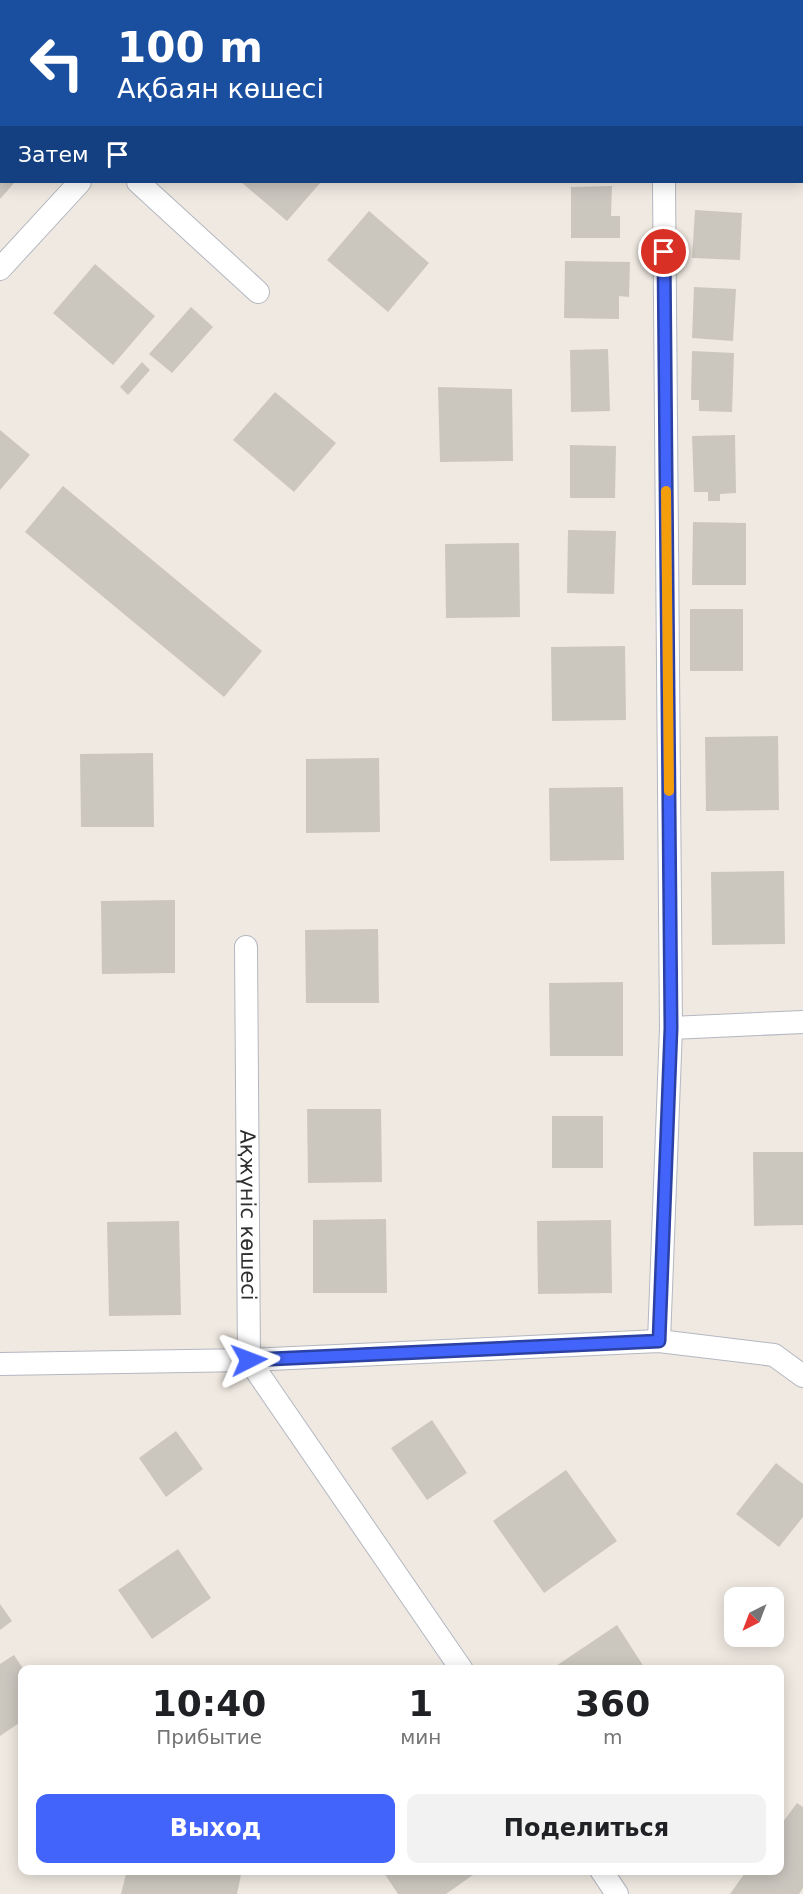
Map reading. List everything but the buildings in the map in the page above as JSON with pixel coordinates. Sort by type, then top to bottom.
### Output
[{"type":"street","points":[[0,269],[79,183]]},
{"type":"street","points":[[139,183],[258,292]]},
{"type":"street","points":[[659,1341],[671,1028],[664,183]]},
{"type":"street","name":"Ақжүніс көшесі","points":[[246,947],[249,1360]]},
{"type":"street","points":[[671,1028],[803,1022]]},
{"type":"street","points":[[0,1364],[249,1360],[659,1341],[774,1355],[803,1376]]},
{"type":"street","points":[[249,1360],[459,1665]]},
{"type":"street","points":[[604,1875],[617,1894]]},
{"type":"slow traffic","points":[[666,491],[669,791]]},
{"type":"route","points":[[249,1360],[659,1341],[671,1028],[664,252]]}]
